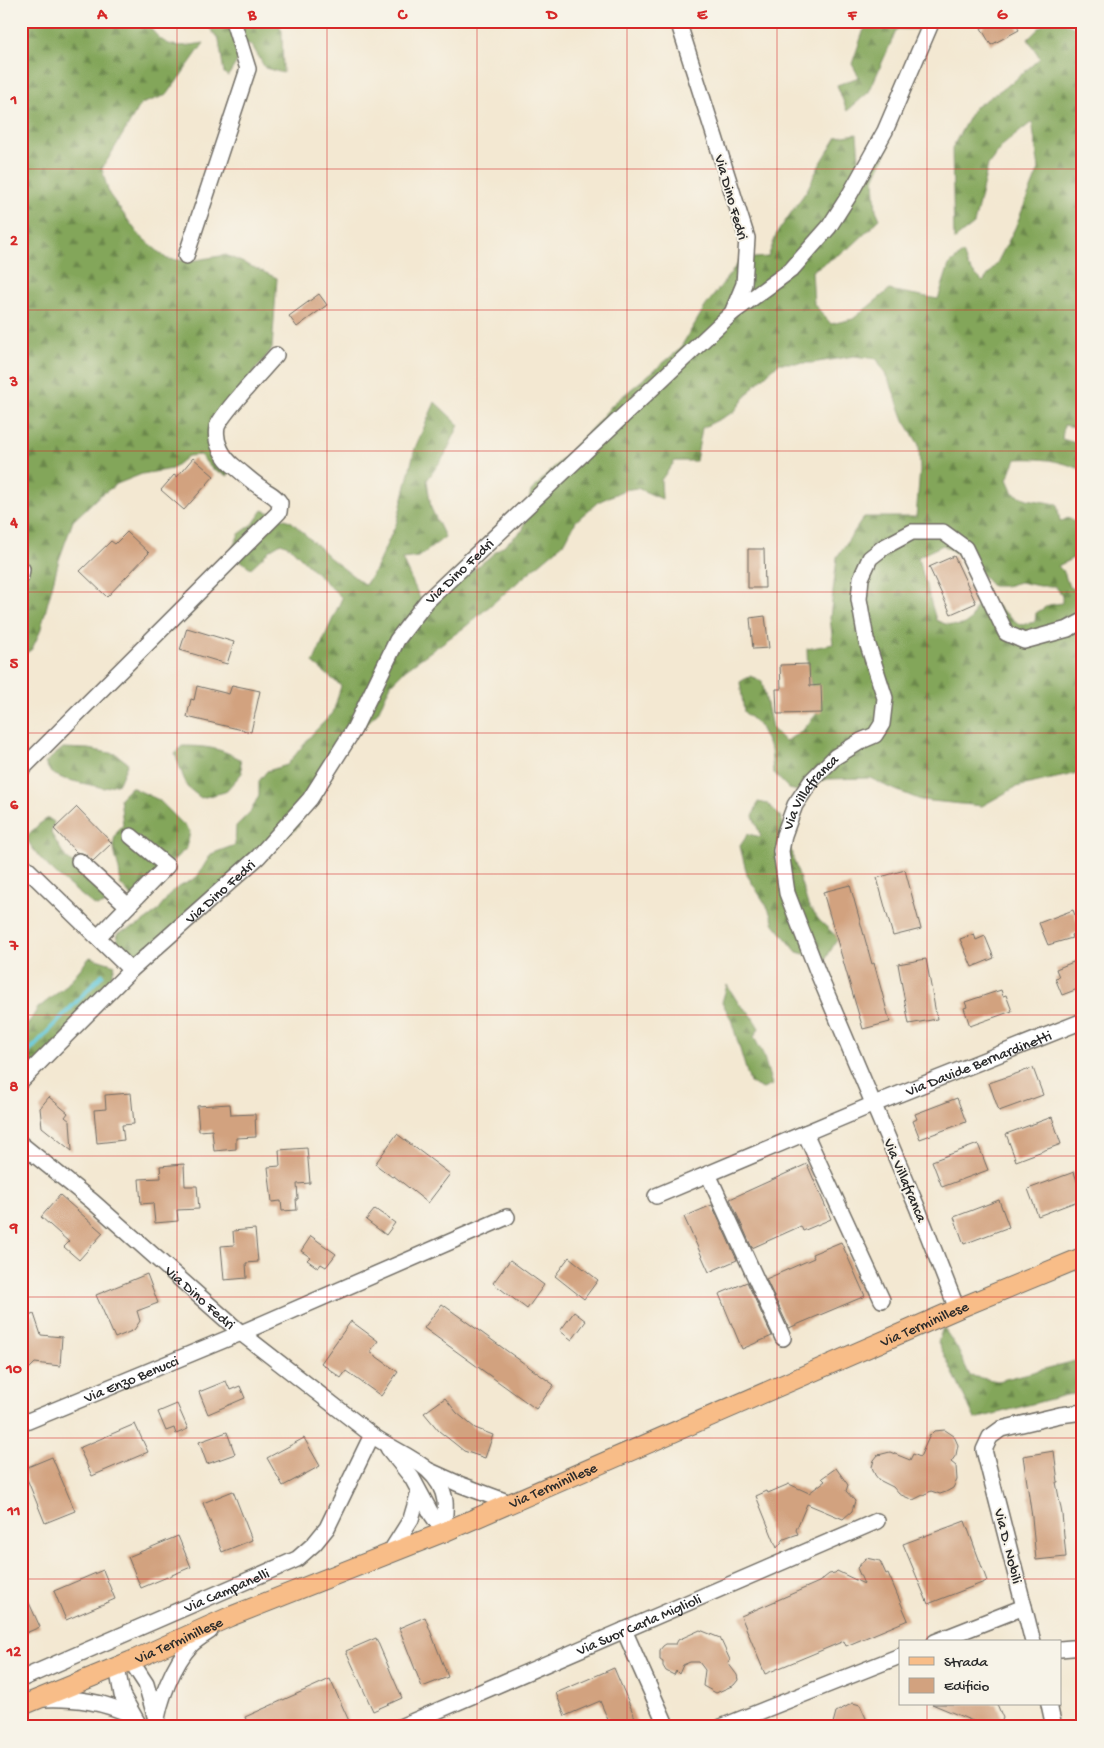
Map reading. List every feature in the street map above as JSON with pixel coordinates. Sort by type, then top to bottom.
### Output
[{"type":"main road","name":"Via Terminillese","points":[[29,1703],[124,1664],[229,1617],[444,1532],[957,1309],[1083,1257]]},
{"type":"street","points":[[186,256],[248,69],[233,21]]},
{"type":"street","name":"Via Dino Fedri","points":[[21,1082],[131,970],[258,857],[310,798],[354,729],[397,640],[428,601],[732,313],[744,284],[747,238],[678,21]]},
{"type":"street","points":[[732,313],[791,270],[829,227],[850,194],[885,131],[932,21]]},
{"type":"street","points":[[21,770],[279,512],[280,503],[275,495],[263,489],[232,464],[220,450],[216,436],[218,425],[227,412],[276,355]]},
{"type":"street","name":"Via Villafranca","points":[[957,1309],[914,1198],[818,973],[787,893],[781,851],[784,834],[795,805],[812,780],[835,757],[875,735],[882,724],[885,698],[866,639],[859,599],[861,578],[870,558],[884,547],[912,532],[944,532],[965,548],[1006,633],[1024,641],[1068,629],[1083,620]]},
{"type":"street","points":[[21,576],[22,569]]},
{"type":"street","points":[[98,937],[167,866],[131,836]]},
{"type":"street","points":[[79,861],[128,906]]},
{"type":"street","points":[[21,863],[131,970]]},
{"type":"street","name":"Via Davide Bernardinetti","points":[[656,1196],[874,1104],[1083,1021]]},
{"type":"street","points":[[805,1133],[882,1300]]},
{"type":"street","name":"Via Dino Fedri","points":[[21,1144],[92,1201],[241,1333],[372,1435],[427,1469],[459,1484],[510,1503]]},
{"type":"street","points":[[708,1174],[783,1338]]},
{"type":"street","name":"Via Enzo Benucci","points":[[21,1424],[241,1333],[507,1217]]},
{"type":"street","name":"Via D. Nobili","points":[[1032,1640],[984,1450],[990,1437],[1001,1429],[1060,1415],[1083,1412]]},
{"type":"street","name":"Via Campanelli","points":[[21,1679],[297,1559],[314,1544],[327,1528],[372,1435]]},
{"type":"street","name":"Via Dino Fedri","points":[[385,1444],[412,1478],[444,1532]]},
{"type":"street","name":"Via Dino Fedri","points":[[427,1469],[437,1480],[445,1500],[444,1532]]},
{"type":"street","points":[[389,1554],[411,1519],[419,1492]]},
{"type":"street","name":"Via Suor Carla Miglioli","points":[[400,1727],[877,1521]]},
{"type":"street","points":[[940,1640],[1024,1606]]},
{"type":"street","points":[[156,1725],[163,1697],[171,1677],[182,1658],[192,1645],[229,1617]]},
{"type":"street","points":[[624,1630],[667,1727]]},
{"type":"street","points":[[1062,1649],[1083,1647]]},
{"type":"street","points":[[721,1727],[899,1656]]},
{"type":"street","points":[[124,1664],[146,1684],[156,1725]]},
{"type":"street","points":[[124,1664],[122,1694],[136,1721]]},
{"type":"street","points":[[29,1703],[71,1698],[95,1702],[117,1708],[136,1721]]},
{"type":"street","points":[[1049,1706],[1054,1727]]},
{"type":"green space","points":[[21,21],[145,21],[164,42],[177,46],[204,43],[167,95],[141,104],[102,169],[109,194],[139,235],[167,259],[190,261],[226,255],[277,278],[272,349],[217,418],[228,465],[228,476],[211,468],[200,455],[188,456],[172,469],[142,474],[117,484],[98,497],[73,521],[59,560],[40,632],[32,649],[21,657],[21,592],[25,562],[21,560]]},
{"type":"green space","points":[[204,21],[277,21],[282,31],[283,73],[265,68],[253,47],[238,38],[238,60],[228,76],[224,73],[219,40]]},
{"type":"green space","points":[[869,21],[932,21],[926,29],[897,29],[869,92],[847,111],[837,85],[859,77],[852,64],[863,32]]},
{"type":"green space","points":[[1048,21],[1061,21],[1083,32],[1083,424],[1074,427],[1064,425],[1062,439],[1079,444],[1083,452],[1083,470],[1050,460],[1016,459],[1007,479],[1013,493],[1027,499],[1057,504],[1060,522],[1068,518],[1081,524],[1083,530],[1083,553],[1058,566],[1064,572],[1069,587],[1083,592],[1083,772],[1016,787],[982,806],[921,800],[870,778],[827,779],[798,791],[789,789],[773,772],[771,750],[759,725],[744,712],[740,682],[750,676],[762,681],[772,728],[785,742],[803,730],[819,711],[808,674],[807,649],[833,644],[830,618],[837,557],[864,517],[916,517],[920,470],[919,445],[904,420],[891,385],[877,359],[854,356],[812,363],[779,363],[754,386],[734,412],[702,428],[696,461],[675,461],[661,480],[662,499],[637,488],[624,490],[598,502],[576,521],[565,542],[465,627],[406,669],[391,684],[378,712],[342,749],[307,792],[298,827],[137,961],[116,945],[118,933],[139,925],[158,911],[172,891],[197,877],[211,854],[235,845],[236,826],[251,811],[259,795],[259,781],[267,771],[287,765],[314,732],[333,713],[341,686],[313,663],[342,598],[290,547],[281,543],[271,549],[251,568],[230,554],[239,534],[253,524],[263,510],[292,522],[330,558],[365,585],[375,570],[397,522],[415,448],[435,402],[459,425],[445,455],[427,480],[431,508],[445,537],[419,557],[402,559],[425,609],[523,530],[531,491],[613,404],[679,350],[705,307],[741,259],[768,257],[777,233],[807,190],[837,137],[857,134],[860,171],[884,135],[889,146],[874,180],[876,210],[880,219],[852,246],[812,271],[814,304],[831,324],[853,319],[889,290],[938,299],[949,265],[963,253],[968,267],[983,282],[997,263],[1015,228],[1039,169],[1032,122],[1003,145],[988,165],[974,224],[954,240],[952,148],[974,108],[1014,81],[1040,58],[1028,39]],"holes":[[[943,545],[969,563],[992,586],[1006,586],[1020,582],[1039,586],[1055,586],[1062,595],[1062,603],[1049,605],[1036,613],[1035,622],[1020,625],[998,607],[979,599],[968,622],[954,626],[940,622],[936,620],[918,557]]]},
{"type":"green space","points":[[182,746],[212,748],[233,755],[240,759],[242,773],[225,792],[201,798],[187,787],[175,754]]},
{"type":"green space","points":[[63,748],[88,749],[116,754],[128,763],[119,783],[104,788],[64,779],[51,773],[45,763]]},
{"type":"green space","points":[[131,787],[159,800],[190,831],[187,848],[132,897],[120,884],[114,846],[117,832],[123,825],[120,798]]},
{"type":"green space","points":[[758,802],[768,804],[780,816],[808,905],[819,920],[838,938],[825,960],[797,952],[774,924],[768,908],[747,875],[740,846],[748,834],[761,837],[753,816]]},
{"type":"green space","points":[[48,818],[54,822],[51,833],[66,858],[85,873],[99,888],[106,904],[97,906],[91,903],[56,874],[32,848],[26,838],[38,825]]},
{"type":"green space","points":[[90,957],[115,965],[112,975],[65,1036],[21,1080],[21,1035],[38,1008],[65,987]]},
{"type":"green space","points":[[727,985],[739,1004],[750,1013],[759,1028],[754,1037],[763,1054],[772,1085],[763,1089],[750,1083],[731,1019],[722,1002]]},
{"type":"green space","points":[[943,1327],[957,1348],[970,1376],[998,1381],[1083,1359],[1083,1393],[1066,1395],[975,1419],[938,1342]]},
{"type":"building","points":[[981,21],[1014,21],[1019,30],[991,45],[981,28],[984,27]]},
{"type":"building","points":[[319,294],[327,305],[297,327],[289,316]]},
{"type":"building","points":[[193,458],[214,476],[184,510],[161,490],[174,475],[177,477]]},
{"type":"building","points":[[127,532],[149,553],[107,597],[80,571],[111,541],[115,544]]},
{"type":"building","points":[[748,549],[764,549],[765,588],[748,588]]},
{"type":"building","points":[[954,556],[976,603],[951,614],[929,567]]},
{"type":"building","points":[[765,616],[769,648],[753,649],[750,618]]},
{"type":"building","points":[[187,628],[234,642],[227,664],[180,650]]},
{"type":"building","points":[[809,664],[810,686],[821,685],[822,713],[777,714],[776,689],[781,689],[780,665]]},
{"type":"building","points":[[232,685],[260,691],[251,732],[187,717],[191,699],[194,700],[197,686],[229,694]]},
{"type":"building","points":[[77,807],[112,843],[93,861],[85,854],[76,852],[54,829]]},
{"type":"building","points":[[905,870],[921,929],[893,936],[877,878]]},
{"type":"building","points":[[850,885],[890,1022],[863,1029],[823,892]]},
{"type":"building","points":[[1073,910],[1081,931],[1071,935],[1072,938],[1048,945],[1039,923]]},
{"type":"building","points":[[974,934],[976,940],[985,936],[994,958],[972,967],[960,939]]},
{"type":"building","points":[[1083,958],[1083,987],[1062,995],[1055,978],[1059,977],[1056,969]]},
{"type":"building","points":[[926,959],[937,1019],[909,1024],[898,964]]},
{"type":"building","points":[[1001,990],[1003,996],[1006,995],[1012,1011],[970,1026],[964,1008],[967,1007],[965,1002]]},
{"type":"building","points":[[1033,1068],[1043,1095],[999,1111],[989,1083]]},
{"type":"building","points":[[131,1093],[134,1124],[122,1125],[124,1140],[97,1143],[94,1110],[106,1109],[105,1095]]},
{"type":"building","points":[[49,1097],[68,1113],[65,1117],[70,1121],[72,1151],[42,1127],[40,1108]]},
{"type":"building","points":[[957,1098],[966,1122],[920,1139],[913,1121],[917,1119],[915,1114]]},
{"type":"building","points":[[230,1104],[231,1115],[255,1114],[256,1137],[236,1138],[236,1149],[214,1151],[212,1130],[199,1131],[197,1106]]},
{"type":"building","points":[[1052,1117],[1061,1144],[1016,1161],[1006,1134]]},
{"type":"building","points":[[397,1134],[450,1174],[428,1203],[394,1176],[392,1177],[375,1164]]},
{"type":"building","points":[[978,1144],[988,1170],[942,1187],[932,1161]]},
{"type":"building","points":[[307,1148],[310,1183],[297,1184],[297,1210],[282,1211],[281,1201],[272,1202],[268,1167],[280,1166],[279,1150]]},
{"type":"building","points":[[184,1164],[185,1186],[197,1186],[199,1209],[177,1210],[178,1221],[155,1223],[153,1203],[141,1204],[139,1179],[161,1178],[160,1166]]},
{"type":"building","points":[[807,1164],[831,1219],[803,1231],[801,1226],[752,1248],[730,1199]]},
{"type":"building","points":[[1074,1172],[1083,1199],[1038,1216],[1028,1189]]},
{"type":"building","points":[[60,1195],[103,1233],[79,1260],[64,1247],[69,1242],[41,1217]]},
{"type":"building","points":[[999,1200],[1009,1227],[964,1244],[954,1217]]},
{"type":"building","points":[[712,1205],[737,1260],[709,1272],[684,1217]]},
{"type":"building","points":[[375,1209],[395,1223],[386,1235],[366,1220]]},
{"type":"building","points":[[255,1229],[258,1262],[246,1263],[247,1278],[224,1280],[221,1246],[234,1245],[233,1231]]},
{"type":"building","points":[[311,1236],[336,1254],[326,1267],[321,1264],[318,1268],[307,1260],[310,1257],[301,1251]]},
{"type":"building","points":[[841,1242],[865,1296],[789,1328],[766,1279],[814,1258],[812,1254]]},
{"type":"building","points":[[569,1257],[598,1280],[584,1299],[555,1276]]},
{"type":"building","points":[[510,1260],[544,1285],[527,1309],[493,1283]]},
{"type":"building","points":[[147,1274],[158,1303],[137,1311],[140,1321],[134,1330],[115,1338],[96,1295]]},
{"type":"building","points":[[747,1282],[772,1336],[742,1349],[719,1294]]},
{"type":"building","points":[[442,1304],[554,1385],[536,1409],[424,1328]]},
{"type":"building","points":[[574,1312],[586,1321],[572,1340],[560,1331]]},
{"type":"building","points":[[34,1314],[41,1335],[62,1337],[60,1366],[35,1363],[21,1377],[21,1319]]},
{"type":"building","points":[[351,1321],[378,1341],[370,1352],[398,1372],[381,1396],[346,1371],[341,1378],[321,1363]]},
{"type":"building","points":[[226,1381],[230,1390],[240,1386],[245,1398],[208,1414],[199,1392]]},
{"type":"building","points":[[445,1398],[457,1413],[475,1428],[493,1435],[485,1458],[464,1451],[439,1431],[424,1413]]},
{"type":"building","points":[[177,1404],[188,1429],[176,1434],[174,1428],[166,1431],[158,1412]]},
{"type":"building","points":[[135,1424],[148,1452],[92,1476],[79,1448]]},
{"type":"building","points":[[945,1430],[954,1436],[958,1445],[956,1455],[951,1462],[956,1466],[957,1480],[953,1488],[940,1494],[931,1491],[913,1500],[899,1494],[893,1487],[879,1480],[875,1475],[872,1467],[878,1455],[890,1452],[910,1460],[913,1454],[920,1457],[930,1435],[934,1431]]},
{"type":"building","points":[[227,1432],[235,1454],[207,1464],[199,1442]]},
{"type":"building","points":[[304,1438],[320,1466],[283,1486],[267,1458]]},
{"type":"building","points":[[1054,1451],[1066,1557],[1036,1560],[1023,1456]]},
{"type":"building","points":[[52,1457],[75,1511],[45,1523],[23,1469]]},
{"type":"building","points":[[836,1468],[848,1485],[846,1491],[855,1501],[852,1511],[843,1519],[807,1504],[796,1530],[798,1534],[784,1539],[777,1548],[756,1496],[789,1484],[809,1493],[825,1481],[822,1478]]},
{"type":"building","points":[[233,1491],[252,1540],[222,1552],[203,1503]]},
{"type":"building","points":[[965,1521],[987,1581],[928,1604],[903,1544]]},
{"type":"building","points":[[178,1536],[191,1567],[141,1588],[128,1557]]},
{"type":"building","points":[[866,1558],[880,1561],[886,1574],[888,1573],[908,1620],[846,1646],[844,1641],[765,1674],[741,1616],[819,1582],[829,1574],[837,1571],[864,1584],[857,1568]]},
{"type":"building","points":[[103,1570],[115,1599],[66,1620],[54,1591]]},
{"type":"building","points":[[21,1585],[40,1627],[21,1635]]},
{"type":"building","points":[[425,1617],[448,1677],[422,1687],[399,1628]]},
{"type":"building","points":[[700,1630],[720,1638],[730,1660],[728,1663],[737,1675],[738,1680],[734,1685],[716,1693],[703,1686],[705,1670],[699,1662],[690,1662],[683,1665],[679,1674],[676,1671],[674,1675],[666,1671],[663,1662],[660,1660],[660,1650],[663,1646],[666,1644],[676,1644],[678,1640]]},
{"type":"building","points":[[376,1638],[402,1698],[373,1711],[346,1651]]},
{"type":"building","points":[[614,1668],[639,1727],[611,1727],[600,1701],[565,1716],[556,1693]]},
{"type":"building","points":[[330,1679],[349,1721],[336,1727],[249,1727],[245,1717]]},
{"type":"building","points":[[853,1703],[860,1705],[870,1727],[832,1727],[836,1712]]},
{"type":"building","points":[[937,1706],[998,1706],[1003,1718],[1000,1725],[994,1727],[973,1727],[975,1722]]},
{"type":"waterway","points":[[21,1060],[102,975]]}]
